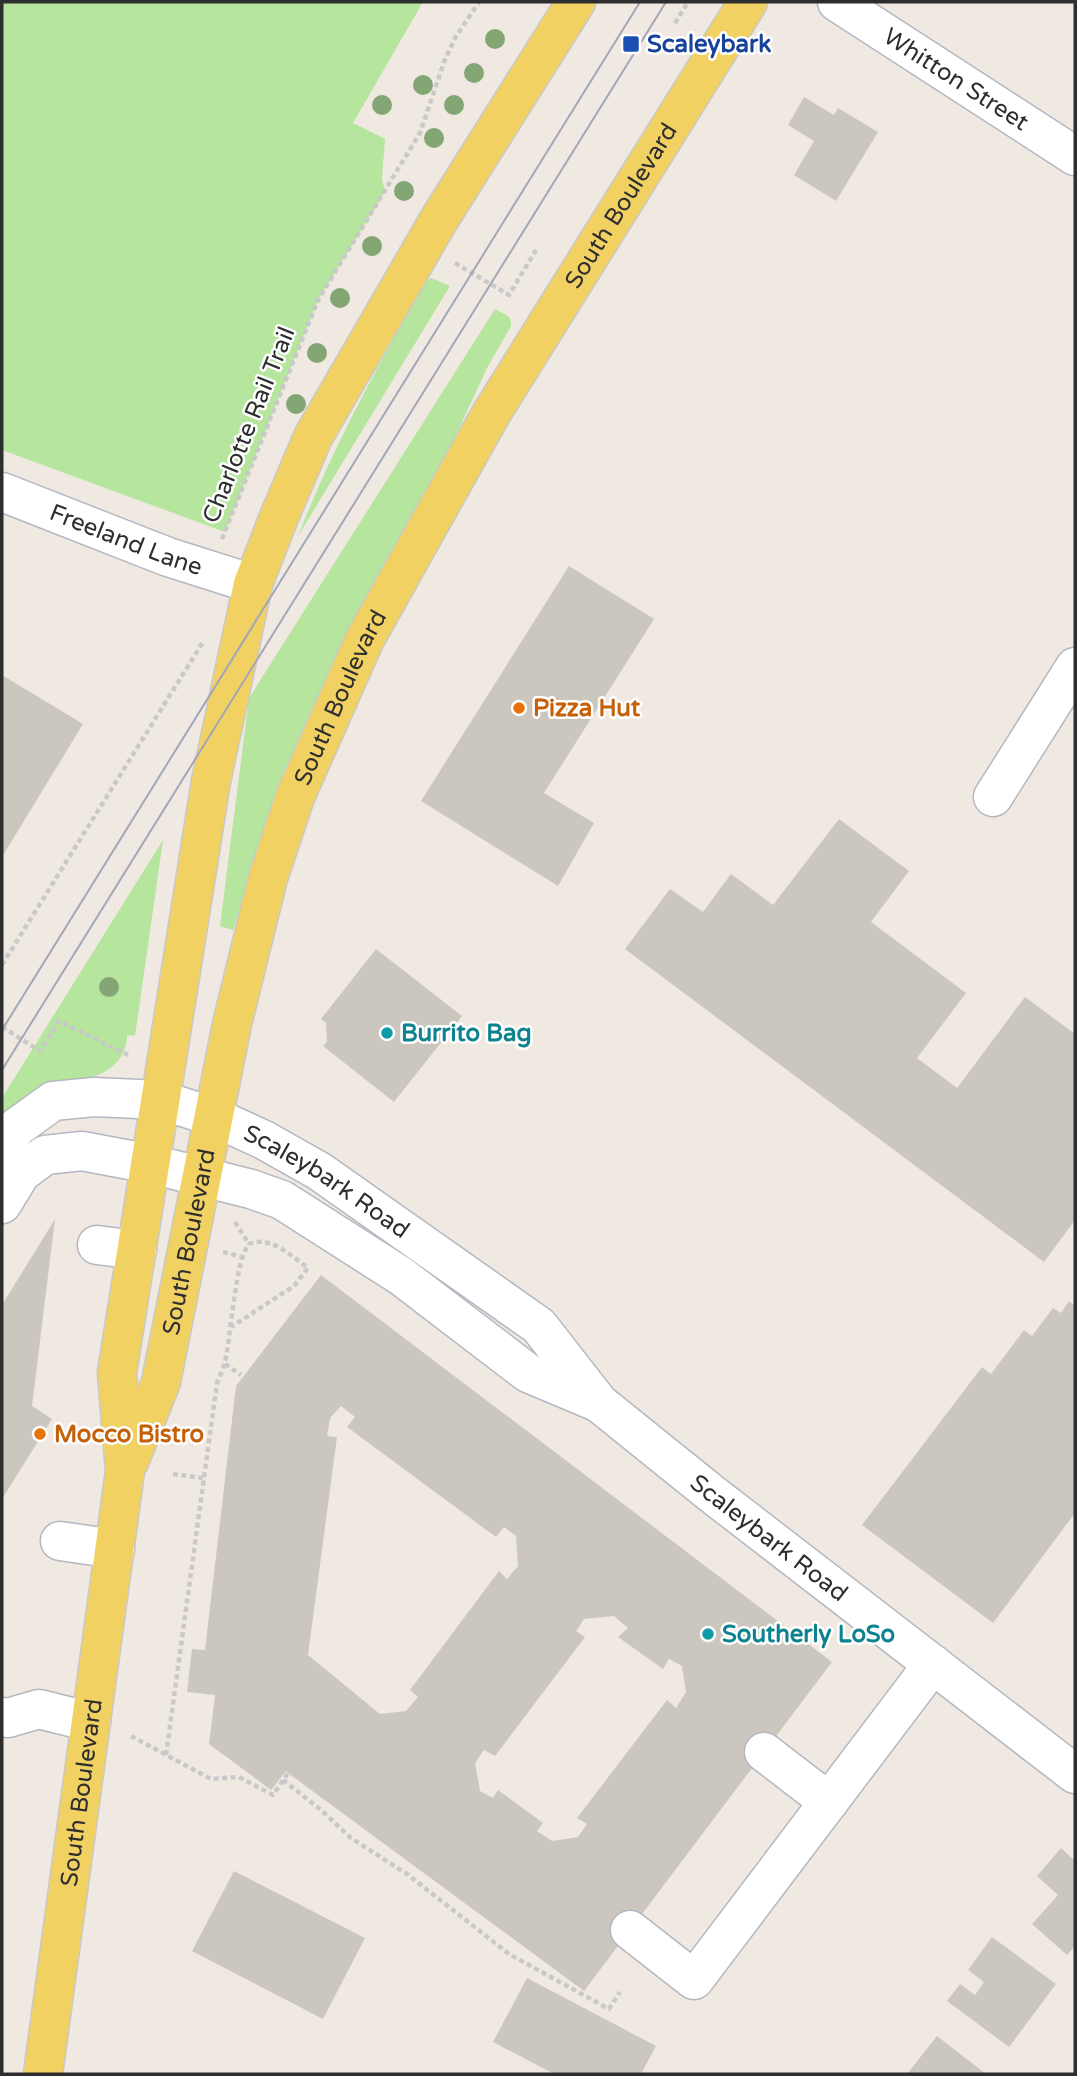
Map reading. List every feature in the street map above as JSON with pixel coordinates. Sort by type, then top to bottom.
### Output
[{"type":"main road","name":"South Boulevard","points":[[131,1434],[117,1373],[211,781],[253,584],[313,436],[440,218],[576,2]]},
{"type":"main road","name":"South Boulevard","points":[[43,2074],[131,1434],[161,1382],[232,1024],[268,878],[295,797],[365,639],[491,414],[748,2]]},
{"type":"street","name":"Whitton Street","points":[[837,2],[1075,156]]},
{"type":"street","name":"Freeland Lane","points":[[2,492],[168,557],[253,584]]},
{"type":"street","points":[[993,797],[1072,683]]},
{"type":"street","name":"Scaleybark Road","points":[[2,1148],[16,1127],[53,1101],[94,1097],[161,1100],[214,1117],[264,1140],[319,1171],[539,1326],[599,1403],[712,1494],[1075,1774]]},
{"type":"street","name":"Scaleybark Road","points":[[2,1203],[21,1173],[45,1155],[82,1151],[151,1164],[251,1189],[282,1200],[401,1276],[528,1373],[599,1403]]},
{"type":"street","points":[[97,1245],[137,1250]]},
{"type":"street","points":[[60,1541],[114,1549]]},
{"type":"street","points":[[630,1930],[694,1980],[933,1664]]},
{"type":"street","points":[[2,1717],[8,1718],[39,1709],[91,1722]]},
{"type":"street","points":[[764,1752],[829,1802]]},
{"type":"path","name":"Charlotte Rail Trail","points":[[209,570],[318,300],[420,133],[444,62],[479,2]]},
{"type":"path","points":[[675,23],[688,2]]},
{"type":"path","points":[[462,251],[455,263],[509,295],[536,250]]},
{"type":"path","points":[[2,965],[206,636]]},
{"type":"path","points":[[2,1027],[40,1051],[59,1021],[128,1055]]},
{"type":"path","points":[[235,1222],[249,1244]]},
{"type":"path","points":[[166,1755],[217,1383],[225,1364],[242,1257],[249,1244],[261,1241],[272,1244],[308,1268],[295,1286],[231,1327]]},
{"type":"path","points":[[218,1250],[242,1257]]},
{"type":"path","points":[[225,1364],[241,1375]]},
{"type":"path","points":[[173,1474],[203,1478]]},
{"type":"path","points":[[131,1736],[211,1779],[239,1777],[273,1795],[288,1773]]},
{"type":"path","points":[[283,1780],[321,1810],[351,1839],[407,1874],[509,1954],[608,2009],[620,1992]]},
{"type":"green space","points":[[2,2],[423,2],[353,123],[385,139],[382,179],[385,192],[318,300],[225,532],[2,450]]},
{"type":"green space","points":[[431,278],[450,286],[298,536],[357,407],[425,282]]},
{"type":"green space","points":[[495,309],[509,317],[511,326],[487,368],[438,474],[375,583],[325,680],[283,774],[233,930],[220,926],[249,698]]},
{"type":"green space","points":[[163,840],[135,1036],[127,1035],[122,1056],[118,1061],[93,1077],[93,1088],[2,1136],[2,1098]]},
{"type":"building","points":[[804,97],[834,115],[838,108],[878,132],[836,201],[794,175],[814,141],[788,125]]},
{"type":"building","points":[[569,566],[654,619],[544,793],[594,823],[558,886],[421,801]]},
{"type":"building","points":[[2,675],[83,724],[2,857]]},
{"type":"building","points":[[839,819],[909,871],[871,922],[966,993],[917,1058],[957,1088],[1025,997],[1075,1034],[1075,1220],[1044,1262],[625,949],[670,889],[703,912],[731,874],[773,905]]},
{"type":"building","name":"Burrito Bag","points":[[376,949],[462,1016],[394,1102],[323,1046],[327,1042],[326,1023],[321,1019]]},
{"type":"building","points":[[55,1219],[32,1406],[52,1419],[2,1499],[2,1305]]},
{"type":"building","name":"Southerly LoSo","points":[[321,1275],[832,1662],[584,1991],[286,1771],[271,1790],[209,1744],[215,1695],[187,1692],[192,1649],[205,1650],[236,1386]],"holes":[[[341,1406],[355,1417],[347,1427],[496,1537],[504,1527],[516,1536],[518,1566],[507,1579],[499,1571],[410,1690],[418,1697],[406,1711],[380,1714],[308,1655],[337,1437],[327,1436],[330,1418]],[[614,1616],[628,1628],[618,1637],[663,1669],[669,1659],[682,1666],[686,1692],[676,1708],[667,1700],[577,1818],[587,1824],[578,1837],[552,1841],[537,1831],[543,1823],[498,1790],[493,1798],[480,1791],[475,1763],[484,1750],[495,1756],[585,1637],[576,1631],[584,1619]]]},
{"type":"building","points":[[1069,1301],[1075,1306],[1075,1513],[993,1623],[862,1525],[982,1367],[991,1374],[1024,1330],[1032,1336],[1053,1308],[1061,1313]]},
{"type":"building","points":[[1061,1848],[1075,1861],[1075,1946],[1067,1955],[1032,1924],[1058,1895],[1037,1876]]},
{"type":"building","points":[[234,1871],[365,1938],[323,2019],[192,1951]]},
{"type":"building","points":[[992,1937],[1056,1984],[1009,2047],[947,2001],[960,1984],[975,1995],[984,1982],[968,1970]]},
{"type":"building","points":[[527,1978],[656,2046],[641,2074],[554,2074],[493,2042]]},
{"type":"building","points":[[937,2036],[986,2074],[907,2074]]},
{"type":"tram line","points":[[2,1030],[640,2]]},
{"type":"tram line","points":[[2,1070],[666,2]]},
{"type":"place","name":"Scaleybark","points":[[631,44]]},
{"type":"place","name":"Pizza Hut","points":[[519,708]]},
{"type":"place","name":"Burrito Bag","points":[[387,1033]]},
{"type":"place","name":"Mocco Bistro","points":[[40,1434]]},
{"type":"place","name":"Southerly LoSo","points":[[708,1634]]}]
